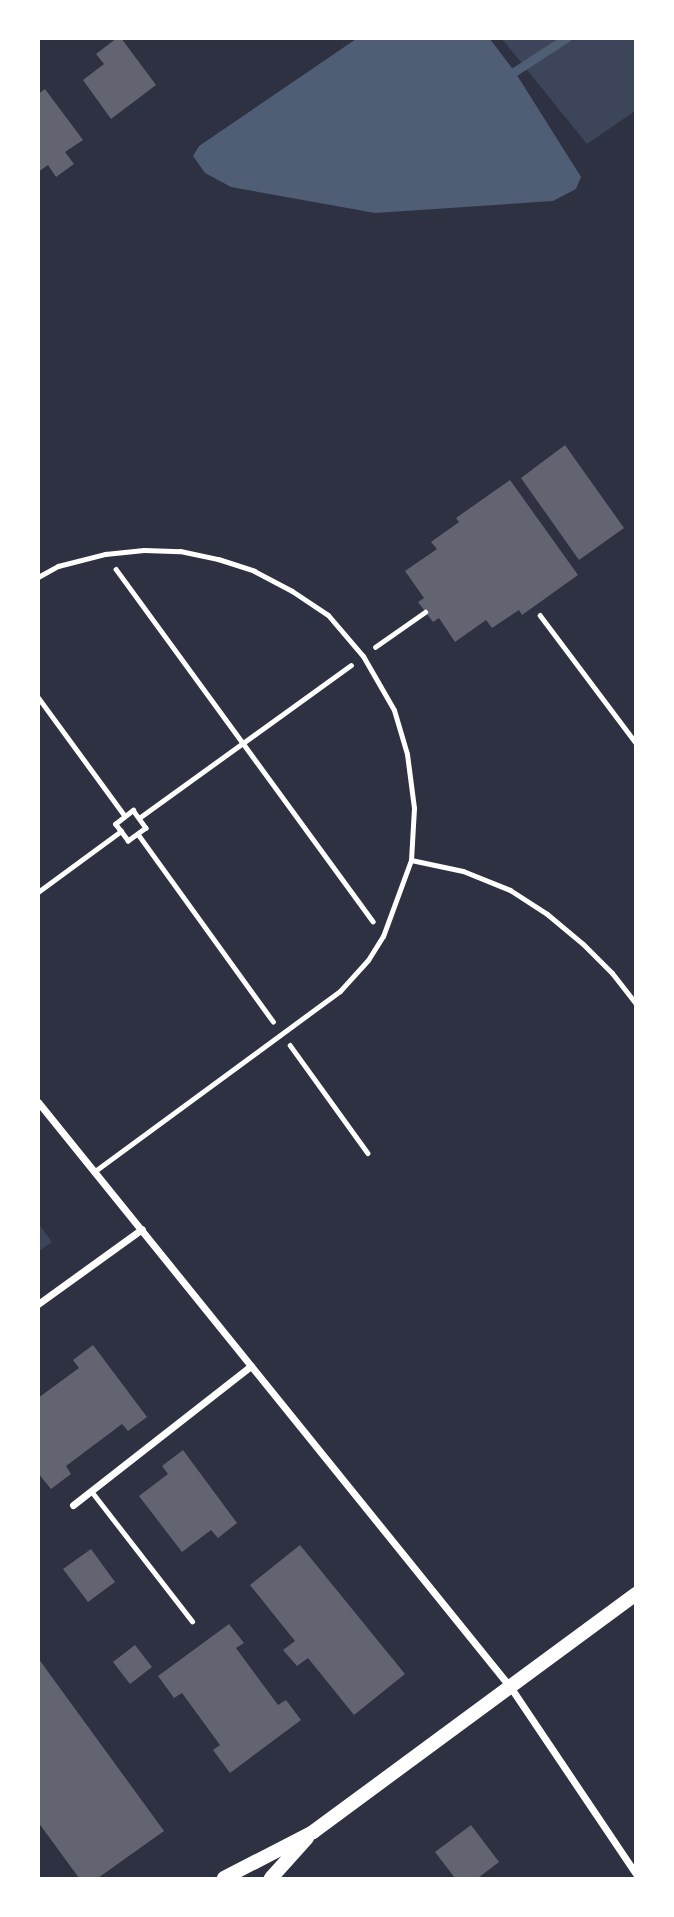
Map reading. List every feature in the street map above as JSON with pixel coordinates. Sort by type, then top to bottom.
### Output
[{"type":"main road","points":[[224,1878],[313,1832],[635,1594]]},
{"type":"main road","points":[[271,1878],[313,1832]]},
{"type":"street","points":[[38,1102],[511,1688],[635,1874]]},
{"type":"street","points":[[38,1304],[142,1229]]},
{"type":"street","points":[[74,1505],[251,1366]]},
{"type":"lane","points":[[38,577],[58,566],[105,554],[144,550],[180,551],[218,559],[254,571],[328,615],[363,656],[394,710],[407,754],[414,808],[411,860],[383,936],[368,960],[340,991],[283,1035],[94,1171]]},
{"type":"lane","points":[[411,860],[463,871],[510,890],[529,902],[583,944],[612,973],[635,1004]]},
{"type":"lane","points":[[91,1491],[192,1621]]},
{"type":"path","points":[[105,554],[383,936]]},
{"type":"path","points":[[139,818],[425,611]]},
{"type":"path","points":[[540,615],[635,743]]},
{"type":"path","points":[[38,697],[125,816]]},
{"type":"path","points":[[133,810],[146,828],[128,841],[115,824],[125,816],[133,810]]},
{"type":"path","points":[[38,892],[121,831]]},
{"type":"path","points":[[138,834],[368,1153]]},
{"type":"shaded area","points":[[356,39],[490,39],[515,72],[581,177],[576,189],[553,201],[375,213],[231,187],[205,173],[193,156],[199,146]]},
{"type":"shaded area","points":[[502,39],[635,39],[635,111],[587,144]]},
{"type":"shaded area","points":[[38,1223],[52,1242],[39,1251],[38,1251]]},
{"type":"building","points":[[117,38],[121,38],[156,85],[111,119],[83,80],[104,64],[96,54]]},
{"type":"building","points":[[45,89],[83,140],[65,152],[74,164],[56,177],[48,165],[38,172],[38,94]]},
{"type":"building","points":[[565,445],[624,528],[579,560],[521,478]]},
{"type":"building","points":[[510,480],[578,575],[522,615],[519,610],[492,628],[486,620],[455,642],[439,618],[433,622],[418,602],[424,598],[405,571],[437,549],[431,542],[459,522],[456,518]]},
{"type":"building","points":[[93,1345],[147,1417],[128,1431],[122,1424],[66,1466],[71,1474],[51,1489],[38,1473],[38,1398],[79,1368],[73,1360]]},
{"type":"building","points":[[183,1450],[237,1523],[218,1538],[211,1530],[182,1552],[139,1496],[168,1474],[162,1466]]},
{"type":"building","points":[[300,1545],[405,1674],[354,1715],[308,1658],[297,1666],[283,1650],[295,1641],[250,1585]]},
{"type":"building","points":[[91,1549],[115,1582],[88,1602],[63,1569]]},
{"type":"building","points":[[229,1624],[244,1643],[236,1648],[278,1705],[286,1700],[301,1720],[230,1773],[213,1750],[220,1745],[182,1693],[174,1698],[158,1676]]},
{"type":"building","points":[[135,1645],[152,1667],[130,1684],[113,1662]]},
{"type":"building","points":[[38,1658],[164,1831],[98,1878],[79,1878],[38,1822]]},
{"type":"building","points":[[471,1825],[499,1862],[478,1878],[455,1878],[435,1852]]},
{"type":"waterway","points":[[506,77],[566,38]]}]
